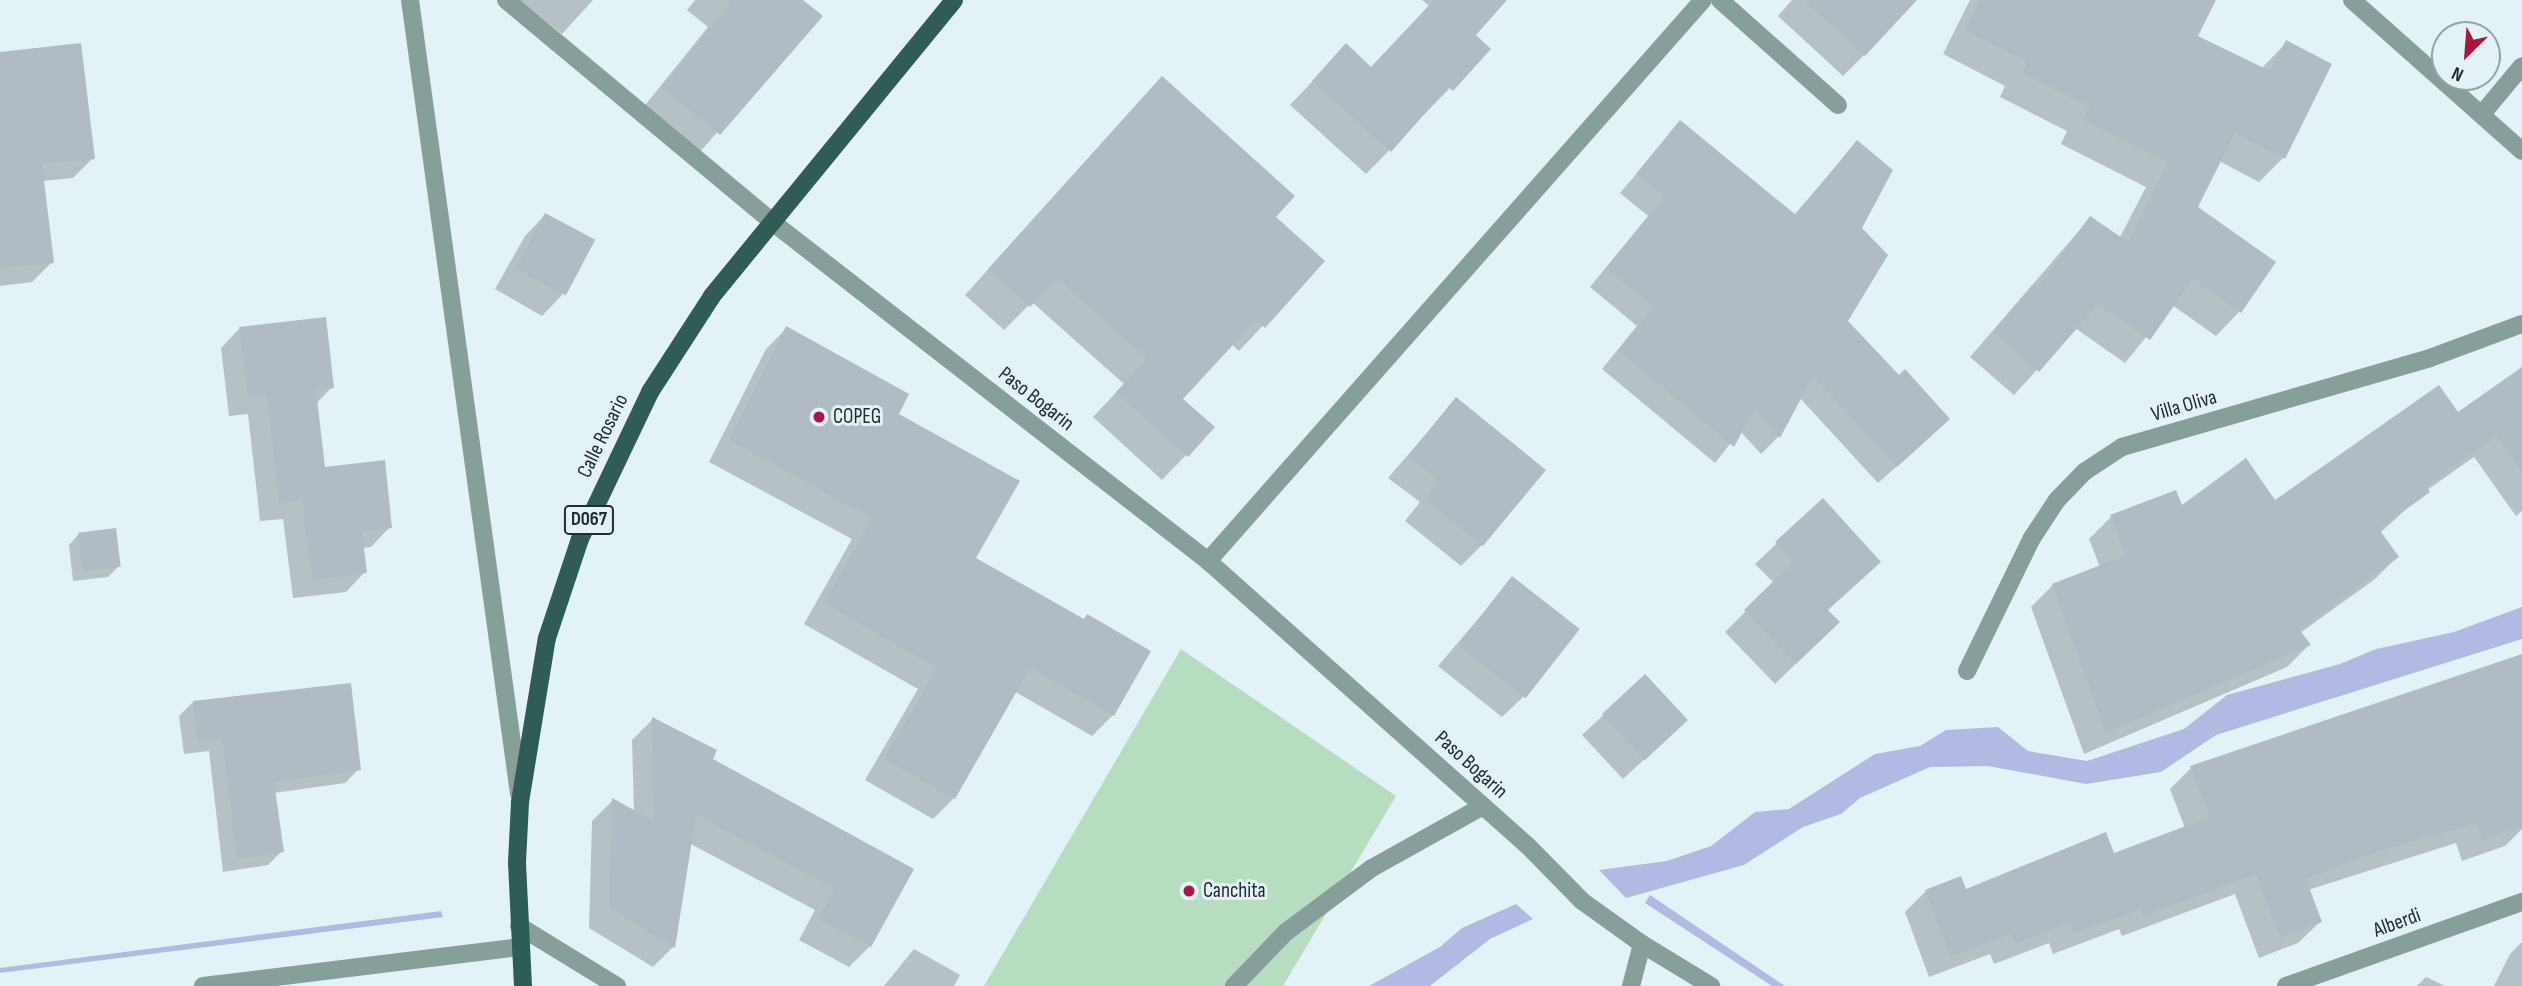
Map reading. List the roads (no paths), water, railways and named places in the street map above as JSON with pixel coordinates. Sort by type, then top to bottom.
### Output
[{"type":"main road","name":"Calle Rosario","points":[[523,986],[519,926],[520,802],[547,638],[580,540],[650,392],[712,296],[954,0]]},
{"type":"street","points":[[410,0],[520,802]]},
{"type":"street","name":"Paso Bogarin","points":[[506,0],[771,221],[1208,561],[1528,846],[1582,901],[1642,944]]},
{"type":"street","points":[[1208,561],[1703,0]]},
{"type":"street","points":[[1720,0],[1838,105]]},
{"type":"street","points":[[2351,0],[2522,150]]},
{"type":"street","points":[[2482,114],[2522,66]]},
{"type":"street","name":"Villa Oliva","points":[[1968,671],[2032,538],[2057,500],[2084,472],[2122,447],[2430,359],[2522,324]]},
{"type":"street","points":[[1234,986],[1286,932],[1372,868],[1483,806]]},
{"type":"street","name":"Alberdi","points":[[2286,986],[2522,902]]},
{"type":"street","points":[[519,926],[617,986]]},
{"type":"street","points":[[1631,986],[1642,944],[1712,986]]},
{"type":"street","points":[[204,986],[520,947]]},
{"type":"water","points":[[2522,607],[2522,639],[2216,735],[2161,772],[2086,784],[1988,766],[1930,767],[1860,798],[1841,814],[1803,827],[1744,865],[1626,898],[1599,870],[1667,861],[1711,846],[1755,812],[1789,809],[1875,754],[1920,746],[1946,730],[1998,727],[2028,751],[2087,761],[2184,729],[2227,695],[2340,664],[2376,649],[2454,632]]},
{"type":"water","points":[[1650,895],[1785,986],[1772,986],[1645,903]]},
{"type":"water","points":[[1516,904],[1533,919],[1490,939],[1430,986],[1369,986],[1440,947],[1462,928]]},
{"type":"water","points":[[441,911],[443,917],[0,973],[0,968]]},
{"type":"place","name":"COPEG","points":[[819,417]]},
{"type":"place","name":"Canchita","points":[[1189,891]]}]
